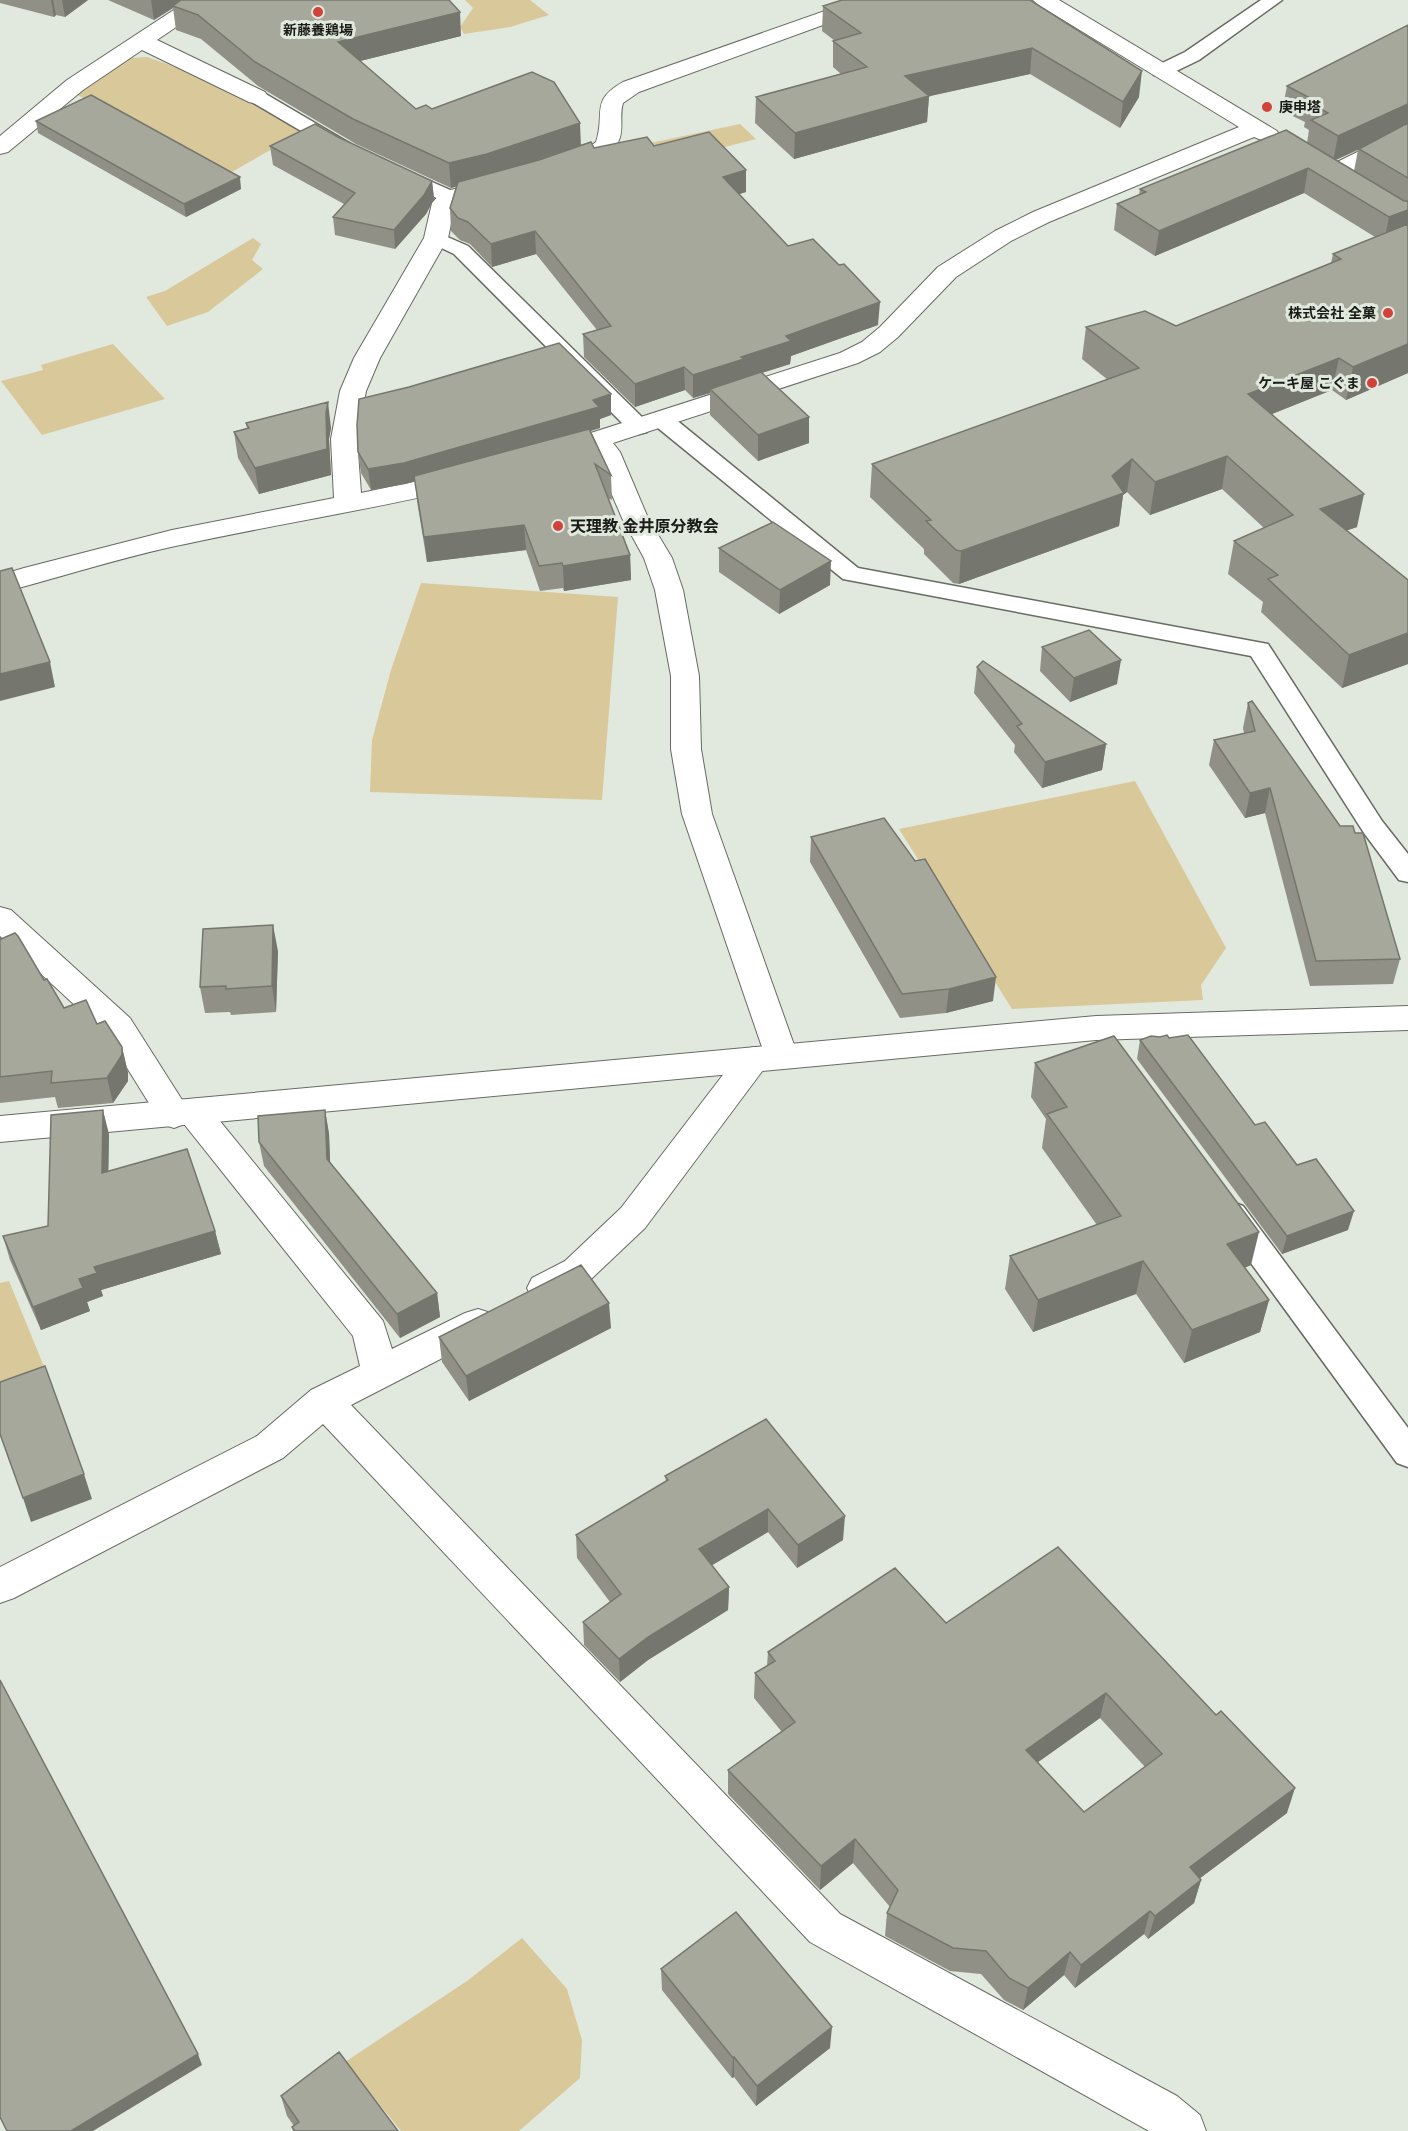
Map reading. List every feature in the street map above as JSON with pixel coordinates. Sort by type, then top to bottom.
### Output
[{"type":"street","points":[[0,147],[75,84],[203,0]]},
{"type":"street","points":[[550,168],[597,153],[605,146],[610,136],[611,104],[615,97],[631,87],[877,0]]},
{"type":"street","points":[[1044,0],[1284,145]]},
{"type":"street","points":[[141,41],[257,97]]},
{"type":"street","points":[[530,460],[596,441],[849,358],[871,347],[947,272],[1003,236],[1041,217],[1256,128]]},
{"type":"street","points":[[1332,174],[1408,135]]},
{"type":"street","points":[[348,505],[344,440],[353,391],[366,358],[436,238],[441,210],[450,197],[518,179]]},
{"type":"street","points":[[596,441],[607,452],[635,518],[658,558],[669,590],[685,676],[686,748],[698,814],[768,1058]]},
{"type":"street","points":[[0,584],[135,548],[276,517],[410,493],[486,473]]},
{"type":"street","points":[[0,918],[118,1026],[184,1114],[370,1331],[380,1374]]},
{"type":"street","points":[[0,1129],[184,1114],[1096,1028],[1408,1018]]},
{"type":"street","points":[[0,1586],[270,1447],[324,1401],[577,1271],[633,1218],[768,1058]]},
{"type":"street","points":[[324,1401],[825,1928],[1161,2112],[1184,2131]]},
{"type":"lane","points":[[1161,70],[1192,56],[1273,0]]},
{"type":"lane","points":[[257,97],[358,155]]},
{"type":"lane","points":[[378,165],[450,197]]},
{"type":"lane","points":[[436,238],[461,250],[650,423],[851,574],[1259,650],[1373,827],[1408,873]]},
{"type":"lane","points":[[1096,1028],[1117,1057]]},
{"type":"lane","points":[[1216,1192],[1408,1453]]},
{"type":"shaded area","points":[[465,0],[530,0],[549,15],[510,27],[464,34],[460,27],[473,8]]},
{"type":"shaded area","points":[[147,57],[227,89],[302,132],[223,177],[76,94],[130,58]]},
{"type":"shaded area","points":[[740,124],[756,139],[717,149],[622,149]]},
{"type":"shaded area","points":[[253,238],[261,244],[252,260],[263,269],[208,312],[167,326],[146,297],[165,291]]},
{"type":"shaded area","points":[[113,344],[165,399],[42,435],[1,381],[43,370],[41,365]]},
{"type":"shaded area","points":[[421,583],[618,597],[602,800],[370,792],[372,740],[391,670]]},
{"type":"shaded area","points":[[1135,781],[1226,948],[1201,985],[1203,1000],[1012,1009],[899,829]]},
{"type":"shaded area","points":[[9,1281],[47,1374],[0,1391],[0,1283]]},
{"type":"shaded area","points":[[522,1938],[567,1989],[582,2040],[580,2078],[519,2131],[401,2131],[345,2062],[467,1981]]},
{"type":"building","points":[[181,0],[449,0],[460,12],[338,42],[416,109],[426,105],[432,109],[532,72],[554,82],[580,123],[487,154],[449,163],[353,119],[255,62],[198,15],[173,6]]},
{"type":"building","points":[[842,0],[1030,0],[1142,71],[1123,102],[1032,48],[905,76],[929,96],[795,133],[756,97],[867,67],[833,41],[861,33],[823,6]]},
{"type":"building","points":[[1408,25],[1408,104],[1338,136],[1311,120],[1328,113],[1308,102],[1314,100],[1287,86]]},
{"type":"building","points":[[91,95],[240,177],[184,204],[36,121]]},
{"type":"building","points":[[1408,123],[1408,178],[1359,149]]},
{"type":"building","points":[[315,124],[432,181],[424,195],[394,230],[333,217],[355,193],[270,146]]},
{"type":"building","points":[[1286,130],[1404,201],[1408,201],[1408,210],[1389,217],[1308,168],[1159,231],[1117,204],[1146,192],[1140,189]]},
{"type":"building","points":[[709,132],[746,170],[723,177],[788,246],[813,239],[839,265],[844,264],[880,302],[786,336],[791,341],[741,357],[744,359],[693,375],[684,367],[635,384],[583,334],[611,326],[535,231],[491,244],[468,222],[458,218],[450,208],[458,182],[539,160],[591,142],[594,148],[647,137],[654,146]]},
{"type":"building","points":[[1408,224],[1408,344],[1353,367],[1339,358],[1248,394],[1364,494],[1320,509],[1408,580],[1408,633],[1349,655],[1268,579],[1278,575],[1234,541],[1293,515],[1227,456],[1155,482],[1132,459],[1112,476],[1124,493],[961,551],[956,550],[926,521],[931,520],[872,464],[1139,368],[1086,327],[1145,311],[1176,326],[1341,259],[1333,254]]},
{"type":"building","points":[[559,343],[611,394],[593,400],[599,407],[404,463],[368,469],[358,452],[359,399],[409,387]]},
{"type":"building","points":[[761,372],[809,417],[758,435],[710,389]]},
{"type":"building","points":[[328,402],[327,449],[255,468],[234,432],[249,428],[246,423]]},
{"type":"building","points":[[589,429],[611,475],[595,464],[630,555],[563,566],[562,563],[539,566],[524,525],[424,537],[414,476]]},
{"type":"building","points":[[773,522],[831,561],[780,590],[719,548]]},
{"type":"building","points":[[12,568],[50,662],[0,674],[0,571]]},
{"type":"building","points":[[1089,630],[1121,660],[1074,678],[1042,647]]},
{"type":"building","points":[[983,661],[1106,744],[1045,762],[1017,726],[1022,724],[977,667]]},
{"type":"building","points":[[1252,701],[1340,826],[1353,826],[1355,833],[1363,833],[1400,959],[1316,961],[1270,788],[1250,793],[1214,740],[1255,731],[1248,703]]},
{"type":"building","points":[[884,818],[915,861],[925,859],[996,977],[949,989],[902,994],[811,837]]},
{"type":"building","points":[[273,925],[272,986],[226,989],[226,986],[200,987],[203,929]]},
{"type":"building","points":[[15,933],[64,1008],[86,1000],[97,1024],[105,1021],[122,1047],[122,1055],[107,1078],[51,1083],[52,1071],[0,1077],[0,937],[1,939]]},
{"type":"building","points":[[1167,1035],[1169,1038],[1188,1035],[1255,1125],[1265,1122],[1297,1165],[1316,1159],[1354,1211],[1287,1236],[1140,1040],[1151,1036]]},
{"type":"building","points":[[1114,1036],[1259,1232],[1227,1244],[1269,1300],[1192,1330],[1143,1261],[1038,1300],[1010,1256],[1121,1216],[1047,1114],[1067,1107],[1035,1063]]},
{"type":"building","points":[[103,1110],[102,1173],[187,1149],[215,1231],[94,1267],[97,1273],[79,1279],[83,1288],[33,1307],[3,1236],[48,1226],[51,1115]]},
{"type":"building","points":[[325,1110],[327,1159],[437,1293],[397,1314],[259,1142],[258,1116]]},
{"type":"building","points":[[581,1265],[609,1303],[466,1376],[439,1337]]},
{"type":"building","points":[[45,1366],[84,1474],[23,1498],[0,1434],[0,1382]]},
{"type":"building","points":[[766,1419],[845,1516],[798,1545],[768,1509],[699,1549],[729,1587],[648,1637],[619,1659],[583,1622],[621,1594],[576,1535],[668,1480],[665,1476]]},
{"type":"building","points":[[1058,1547],[1216,1715],[1221,1711],[1295,1788],[1190,1867],[1201,1880],[1155,1916],[1150,1911],[1081,1965],[1070,1952],[1028,1988],[1009,1978],[986,1951],[953,1948],[887,1913],[898,1890],[855,1839],[821,1866],[728,1770],[795,1722],[755,1673],[775,1661],[768,1652],[895,1568],[946,1623]],"holes":[[[1106,1693],[1162,1754],[1084,1812],[1026,1750]]]},
{"type":"building","points":[[0,1680],[198,2054],[71,2131],[7,2131],[0,2117]]},
{"type":"building","points":[[736,1912],[832,2027],[757,2086],[661,1969]]},
{"type":"building","points":[[339,2052],[398,2131],[295,2131],[292,2127],[299,2122],[281,2096]]},
{"type":"place","name":"新藤養鶏場","points":[[318,12]]},
{"type":"place","name":"庚申塔","points":[[1267,107]]},
{"type":"place","name":"株式会社 全菓","points":[[1388,313]]},
{"type":"place","name":"ケーキ屋 こぐま","points":[[1372,383]]},
{"type":"place","name":"天理教 金井原分教会","points":[[558,526]]}]
